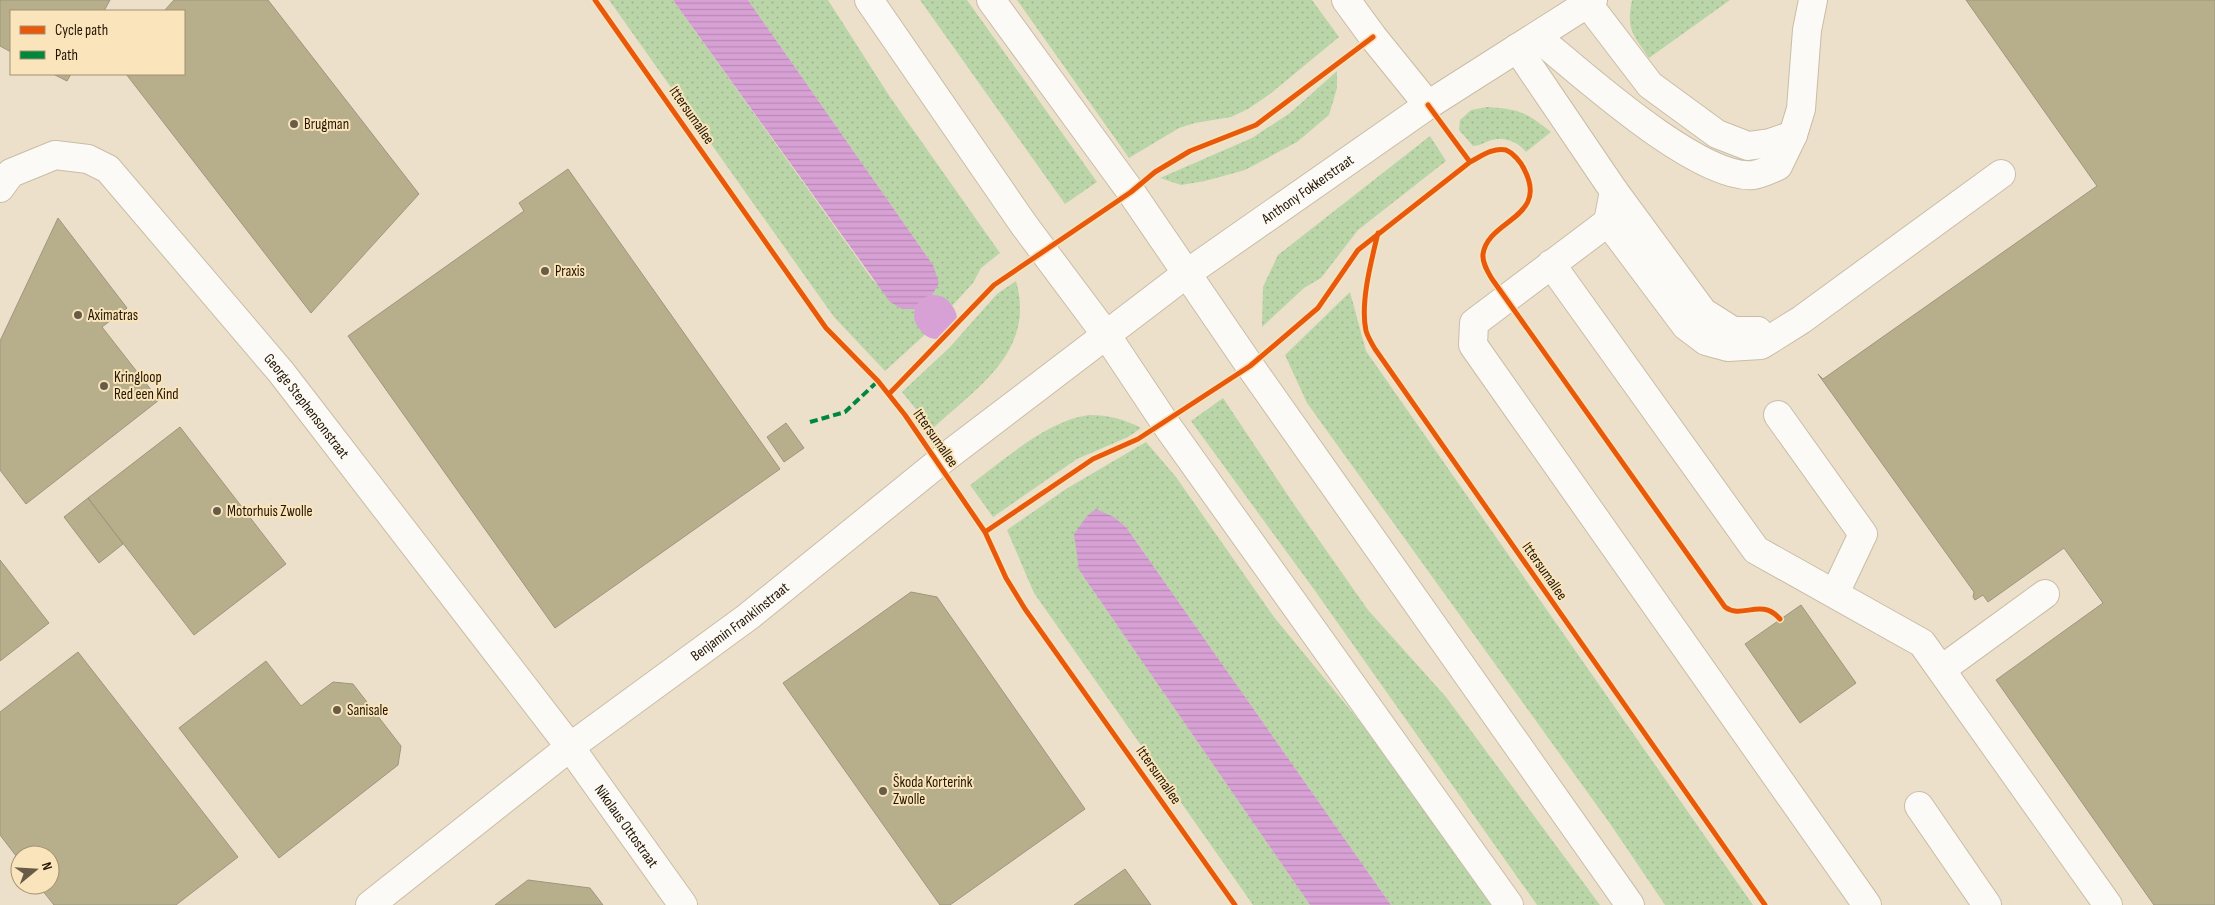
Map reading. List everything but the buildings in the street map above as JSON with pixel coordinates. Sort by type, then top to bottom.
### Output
[{"type":"street","points":[[869,0],[1024,225],[1107,336],[1165,423],[1509,905]]},
{"type":"street","points":[[991,0],[1131,192],[1186,274],[1630,905]]},
{"type":"street","points":[[1346,0],[1428,105]]},
{"type":"street","points":[[1527,42],[1656,133],[1726,171],[1753,175],[1778,166],[1793,135],[1801,109],[1807,30],[1813,0]]},
{"type":"street","points":[[1591,2],[1650,85],[1718,134],[1748,146],[1770,143],[1793,135]]},
{"type":"street","name":"Anthony Fokkerstraat","points":[[1107,336],[1186,274],[1428,105],[1591,2]]},
{"type":"street","points":[[1527,42],[1614,192],[1703,312],[1717,323],[1733,331],[1756,332],[1801,320]]},
{"type":"street","name":"George Stephensonstraat","points":[[0,188],[12,173],[55,155],[88,159],[108,169],[281,372],[570,747]]},
{"type":"street","points":[[1608,222],[1686,326],[1706,341],[1728,347],[1761,345],[1801,320],[2002,174]]},
{"type":"street","points":[[1614,192],[1608,222],[1474,323],[1473,345],[1867,905]]},
{"type":"street","points":[[1552,264],[1756,550],[1922,643],[2108,905]]},
{"type":"street","name":"Benjamin Franklinstraat","points":[[370,905],[570,747],[749,616],[938,463],[1107,336]]},
{"type":"street","points":[[1778,415],[1863,534],[1834,593]]},
{"type":"street","points":[[1942,669],[2045,594]]},
{"type":"street","name":"Nikolaus Ottostraat","points":[[570,747],[683,905]]},
{"type":"street","points":[[1919,806],[1987,905]]},
{"type":"green space","points":[[609,0],[673,0],[872,279],[902,309],[917,309],[930,298],[933,265],[748,0],[828,0],[890,97],[1000,253],[981,268],[973,283],[930,330],[885,371],[834,317]]},
{"type":"green space","points":[[920,0],[967,0],[1097,182],[1065,204]]},
{"type":"green space","points":[[1017,0],[1312,0],[1339,37],[1270,94],[1248,109],[1231,117],[1195,123],[1179,128],[1129,158]]},
{"type":"green space","points":[[1632,0],[1730,0],[1649,58],[1632,31],[1630,10]]},
{"type":"green space","points":[[1337,71],[1337,88],[1329,115],[1297,142],[1245,170],[1205,181],[1181,185],[1160,178],[1252,138],[1290,113]]},
{"type":"green space","points":[[1487,107],[1522,113],[1551,132],[1526,152],[1514,142],[1504,139],[1473,146],[1459,130],[1460,120],[1471,110]]},
{"type":"green space","points":[[1430,136],[1446,161],[1358,230],[1321,278],[1304,288],[1262,327],[1263,287],[1278,255]]},
{"type":"green space","points":[[1016,281],[1020,306],[1018,328],[1010,348],[984,382],[932,429],[902,392],[950,347],[997,294]]},
{"type":"green space","points":[[1350,292],[1366,351],[1753,905],[1665,905],[1611,825],[1307,403],[1285,355]]},
{"type":"green space","points":[[1223,398],[1368,610],[1446,697],[1600,905],[1537,905],[1313,588],[1191,421]]},
{"type":"green space","points":[[1089,415],[1116,418],[1141,428],[1128,437],[1077,459],[993,517],[970,485],[1042,433],[1074,418]]},
{"type":"green space","points":[[1146,442],[1176,477],[1274,617],[1375,740],[1491,905],[1391,905],[1126,527],[1114,517],[1079,570],[1310,905],[1253,905],[1034,593],[1007,530],[1066,489]]},
{"type":"shaded area","points":[[673,0],[748,0],[933,265],[939,283],[930,299],[940,311],[927,320],[917,309],[902,309],[890,302]]},
{"type":"shaded area","points":[[1096,509],[1114,517],[1126,527],[1391,905],[1310,905],[1079,570],[1074,534],[1087,516]]},
{"type":"waterway","points":[[934,315],[937,319]]},
{"type":"marked path","points":[[810,422],[845,412],[878,381]]},
{"type":"cycle path","name":"Ittersumallee","points":[[595,0],[826,328],[878,381],[905,415],[985,532],[1006,578],[1025,609],[1235,905]]},
{"type":"cycle path","points":[[889,394],[994,285],[1131,192],[1155,172],[1190,151],[1256,125],[1373,37]]},
{"type":"cycle path","points":[[985,532],[1093,459],[1138,439],[1250,366],[1318,308],[1358,250],[1470,162],[1428,105]]},
{"type":"cycle path","points":[[1470,162],[1492,151],[1506,150],[1514,155],[1521,164],[1530,185],[1529,198],[1524,208],[1487,242],[1483,261],[1492,279],[1725,607],[1738,611],[1766,610],[1780,619]]},
{"type":"cycle path","name":"Ittersumallee","points":[[1378,233],[1367,282],[1364,308],[1366,331],[1375,349],[1765,905]]},
{"type":"place","name":"Brugman","points":[[294,124]]},
{"type":"place","name":"Praxis","points":[[545,271]]},
{"type":"place","name":"Aximatras","points":[[78,315]]},
{"type":"place","name":"Kringloop Red een Kind","points":[[104,386]]},
{"type":"place","name":"Motorhuis Zwolle","points":[[217,511]]},
{"type":"place","name":"Sanisale","points":[[337,710]]},
{"type":"place","name":"Škoda Korterink Zwolle","points":[[883,791]]}]
